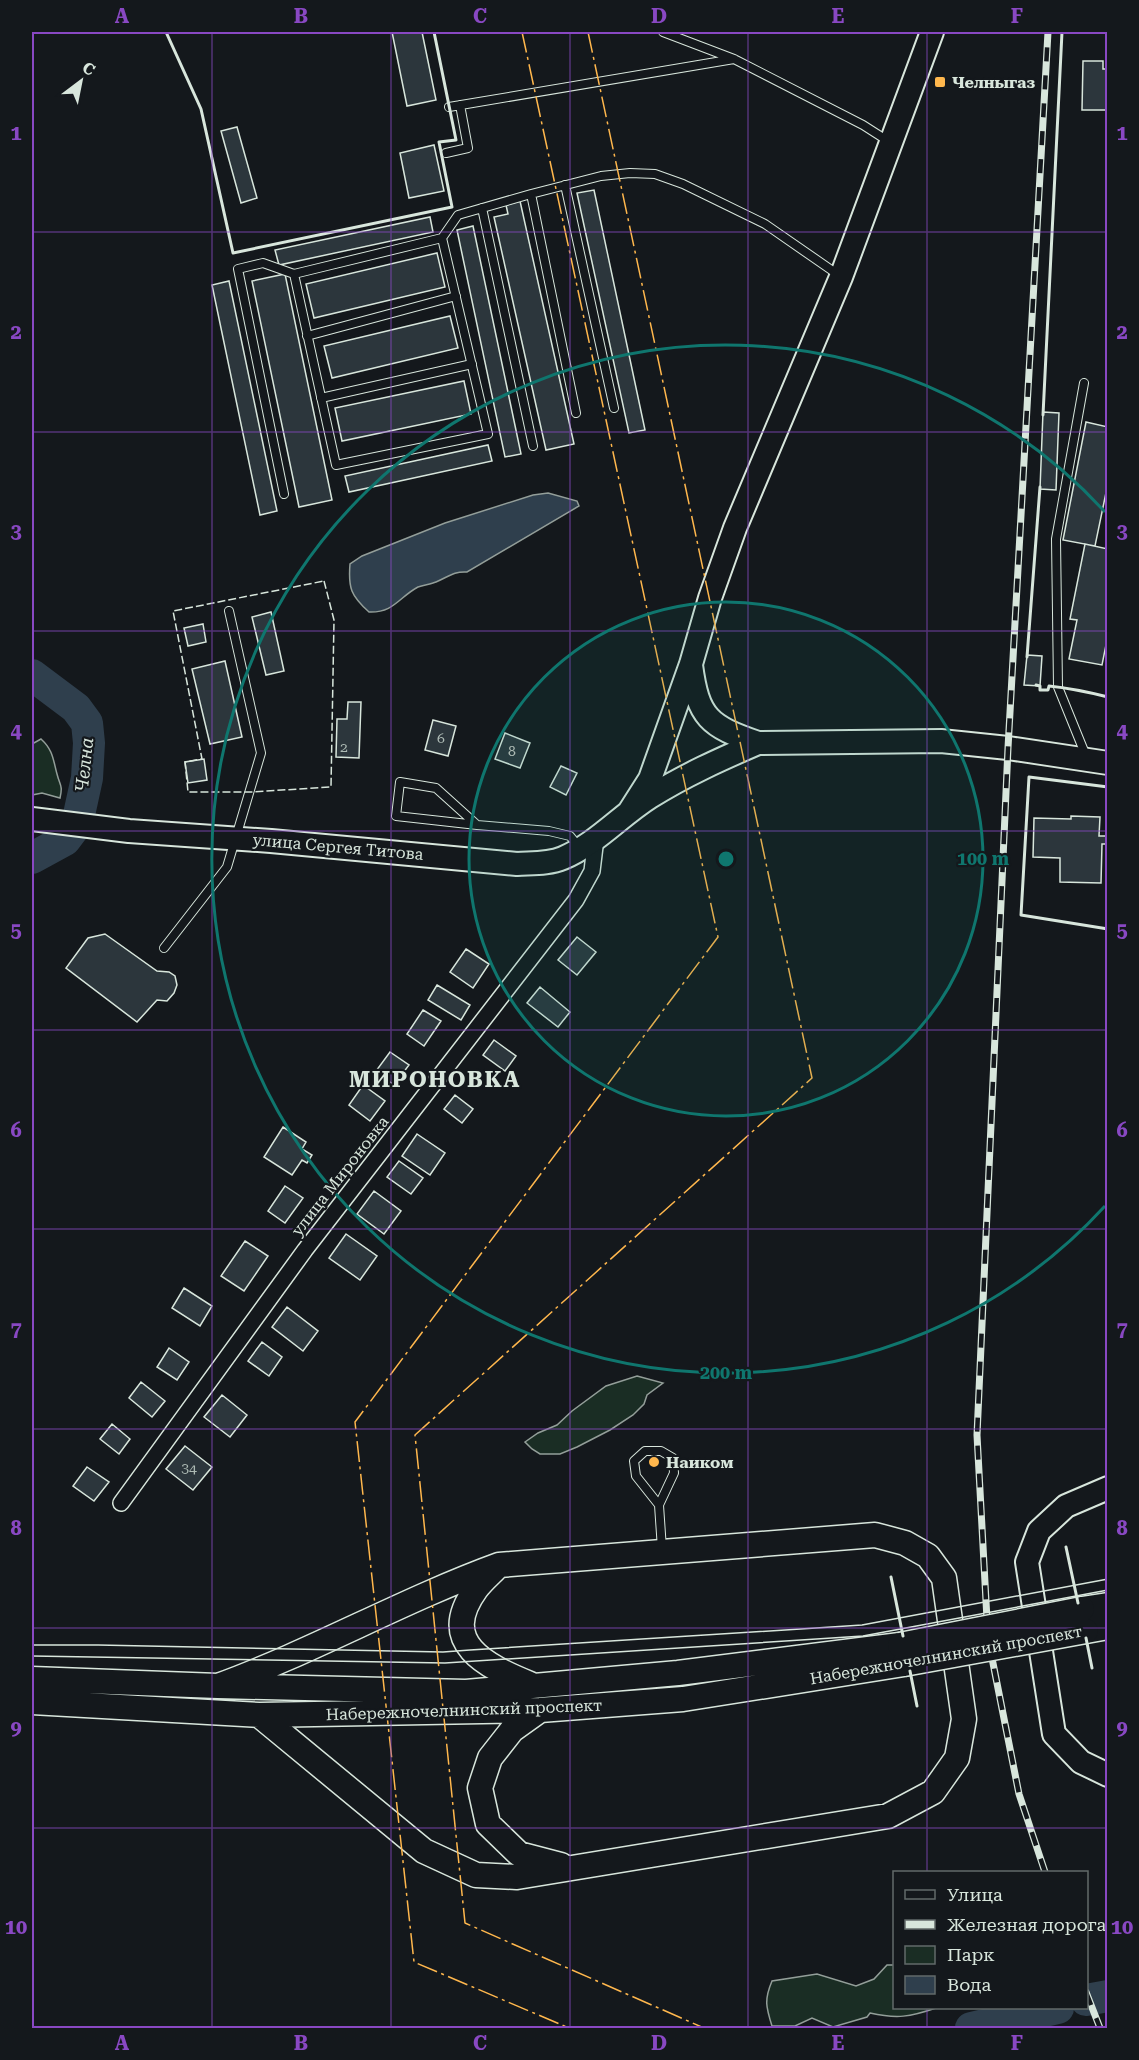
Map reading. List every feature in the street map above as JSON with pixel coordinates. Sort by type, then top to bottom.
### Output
[{"type":"main road","points":[[629,812],[650,779],[691,664],[710,598],[735,528],[841,277],[932,32]]},
{"type":"main road","points":[[691,664],[698,702],[714,724],[758,743],[941,741],[1102,761]]},
{"type":"main road","name":"улица Сергея Титова","points":[[32,819],[129,831],[517,864],[561,859],[589,843],[629,812],[678,780],[758,743]]},
{"type":"main road","points":[[1107,1488],[1066,1506],[1039,1531],[1027,1562],[1054,1734],[1081,1762],[1107,1775]]},
{"type":"main road","points":[[219,1686],[263,1670],[457,1580],[499,1565],[875,1534],[906,1543],[928,1556],[944,1578],[964,1719],[957,1758],[933,1792],[888,1816],[517,1877],[476,1875],[424,1851],[260,1715]]},
{"type":"main road","points":[[499,1565],[476,1589],[466,1609],[462,1629],[471,1652],[497,1671],[533,1686]]},
{"type":"main road","name":"Набережночелнинский проспект","points":[[32,1702],[260,1715],[540,1710],[683,1699],[902,1654],[1092,1623],[1107,1605]]},
{"type":"main road","name":"Набережночелнинский проспект","points":[[32,1679],[466,1692],[902,1654]]},
{"type":"main road","points":[[540,1710],[512,1730],[490,1758],[480,1788],[488,1824],[519,1854],[569,1868]]},
{"type":"street","name":"улица Мироновка","points":[[121,1503],[305,1250],[576,900],[592,871],[589,843]]},
{"type":"lane","points":[[663,32],[734,59],[863,125],[892,143]]},
{"type":"lane","points":[[449,107],[734,59]]},
{"type":"lane","points":[[446,153],[468,148],[460,105]]},
{"type":"lane","points":[[284,494],[238,269],[263,263],[294,274],[442,238],[458,215],[601,176],[630,173],[655,174],[683,184],[765,224],[841,277]]},
{"type":"lane","points":[[565,185],[614,408]]},
{"type":"lane","points":[[531,194],[576,413]]},
{"type":"lane","points":[[482,208],[532,446]]},
{"type":"lane","points":[[294,274],[336,465],[488,434],[442,238]]},
{"type":"lane","points":[[307,336],[456,296]]},
{"type":"lane","points":[[321,398],[472,364]]},
{"type":"lane","points":[[1084,383],[1056,539],[1058,687],[1102,761]]},
{"type":"lane","points":[[164,948],[226,867],[237,839],[261,753],[229,611]]},
{"type":"lane","points":[[477,825],[436,789],[400,782],[396,816],[477,825],[549,831],[589,843]]},
{"type":"lane","points":[[659,1504],[636,1476],[634,1461],[645,1451],[661,1451],[673,1458],[674,1473],[659,1504],[662,1551]]},
{"type":"green space","points":[[41,739],[52,755],[61,786],[60,798],[42,793],[32,795],[32,744]]},
{"type":"green space","points":[[637,1376],[663,1383],[647,1395],[644,1404],[633,1415],[610,1430],[560,1454],[540,1454],[525,1442],[538,1433],[557,1425],[606,1386]]},
{"type":"green space","points":[[887,1965],[893,1965],[893,2009],[933,2009],[903,2016],[870,2013],[867,2017],[833,2027],[812,2018],[795,2026],[772,2026],[767,2004],[772,1981],[817,1974],[856,1986],[874,1979]]},
{"type":"water","points":[[548,493],[577,501],[579,506],[467,572],[455,573],[418,587],[396,604],[378,612],[369,612],[352,591],[350,564],[362,556],[445,523],[533,495]]},
{"type":"building","points":[[392,32],[422,32],[436,100],[407,106]]},
{"type":"building","points":[[1083,61],[1103,61],[1103,69],[1108,69],[1108,110],[1082,110]]},
{"type":"building","points":[[237,127],[257,198],[241,203],[221,131]]},
{"type":"building","points":[[434,145],[444,191],[409,198],[400,153]]},
{"type":"building","points":[[594,190],[645,430],[629,433],[577,193]]},
{"type":"building","points":[[520,201],[574,444],[546,450],[494,217],[508,214],[506,205]]},
{"type":"building","points":[[430,217],[433,232],[279,265],[275,250]]},
{"type":"building","points":[[473,226],[521,454],[505,457],[457,230]]},
{"type":"building","points":[[437,253],[445,287],[314,318],[306,284]]},
{"type":"building","points":[[285,274],[332,500],[299,507],[252,281]]},
{"type":"building","points":[[229,281],[277,511],[260,515],[212,285]]},
{"type":"building","points":[[450,316],[458,348],[332,378],[324,346]]},
{"type":"building","points":[[464,381],[471,414],[342,441],[335,408]]},
{"type":"building","points":[[1043,412],[1059,413],[1056,490],[1040,489]]},
{"type":"building","points":[[1086,422],[1108,427],[1108,483],[1095,546],[1063,540]]},
{"type":"building","points":[[488,445],[492,461],[349,492],[345,476]]},
{"type":"building","points":[[1085,544],[1108,549],[1108,635],[1102,665],[1069,659],[1077,620],[1070,619]]},
{"type":"building","points":[[271,612],[284,671],[266,675],[252,617]]},
{"type":"building","points":[[203,624],[206,642],[188,646],[184,628]]},
{"type":"building","points":[[1027,655],[1042,656],[1040,686],[1024,685]]},
{"type":"building","points":[[225,661],[242,737],[210,744],[192,669]]},
{"type":"building","points":[[348,702],[361,702],[359,758],[336,757],[337,719],[347,719]]},
{"type":"building","points":[[433,720],[456,726],[448,756],[425,750]]},
{"type":"building","points":[[505,733],[530,743],[520,768],[495,759]]},
{"type":"building","points":[[204,759],[207,780],[188,783],[185,762]]},
{"type":"building","points":[[561,766],[577,773],[566,795],[550,787]]},
{"type":"building","points":[[1071,816],[1100,817],[1099,836],[1107,836],[1107,844],[1102,844],[1101,883],[1060,882],[1060,858],[1033,857],[1034,818],[1071,819]]},
{"type":"building","points":[[105,934],[157,971],[169,972],[175,976],[177,985],[174,993],[167,1001],[157,1000],[137,1022],[66,968],[88,938]]},
{"type":"building","points":[[577,937],[596,952],[577,975],[558,960]]},
{"type":"building","points":[[466,949],[489,964],[473,988],[450,972]]},
{"type":"building","points":[[437,985],[470,1005],[461,1020],[428,1000]]},
{"type":"building","points":[[540,987],[570,1012],[558,1027],[527,1003]]},
{"type":"building","points":[[423,1010],[441,1021],[424,1046],[407,1034]]},
{"type":"building","points":[[494,1040],[516,1056],[505,1071],[483,1055]]},
{"type":"building","points":[[390,1052],[409,1065],[394,1085],[376,1071]]},
{"type":"building","points":[[363,1085],[385,1101],[370,1121],[349,1105]]},
{"type":"building","points":[[455,1095],[473,1109],[462,1123],[444,1109]]},
{"type":"building","points":[[283,1127],[306,1142],[302,1149],[312,1155],[307,1163],[302,1160],[292,1175],[264,1157]]},
{"type":"building","points":[[417,1134],[445,1153],[430,1175],[402,1156]]},
{"type":"building","points":[[399,1161],[423,1178],[411,1194],[387,1177]]},
{"type":"building","points":[[285,1186],[303,1198],[285,1223],[268,1211]]},
{"type":"building","points":[[374,1191],[401,1211],[384,1234],[357,1214]]},
{"type":"building","points":[[346,1234],[377,1256],[360,1280],[329,1258]]},
{"type":"building","points":[[245,1241],[268,1256],[244,1291],[221,1276]]},
{"type":"building","points":[[184,1288],[212,1306],[200,1326],[172,1308]]},
{"type":"building","points":[[287,1307],[318,1331],[303,1351],[272,1327]]},
{"type":"building","points":[[262,1342],[282,1357],[269,1376],[248,1361]]},
{"type":"building","points":[[169,1348],[189,1362],[177,1380],[157,1367]]},
{"type":"building","points":[[141,1382],[165,1401],[152,1417],[129,1398]]},
{"type":"building","points":[[222,1395],[247,1415],[230,1437],[204,1417]]},
{"type":"building","points":[[112,1424],[130,1439],[119,1454],[100,1439]]},
{"type":"building","points":[[185,1446],[212,1467],[193,1490],[166,1469]]},
{"type":"building","points":[[87,1467],[109,1482],[94,1501],[73,1486]]},
{"type":"waterway","name":"Челна","points":[[32,675],[76,708],[87,723],[89,743],[87,778],[77,824],[65,840],[32,858]]},
{"type":"waterway","name":"Челна","points":[[1088,2000],[1108,1996]]},
{"type":"waterway","name":"Челна","points":[[971,2028],[1054,2009]]},
{"type":"tram line","points":[[32,1645],[443,1652],[862,1625],[1108,1579]]},
{"type":"tram line","points":[[32,1656],[445,1663],[863,1636],[1108,1590]]},
{"type":"railway","points":[[1045,1871],[1019,1794],[988,1638],[977,1435],[1008,748],[1048,32]]},
{"type":"railway","points":[[1088,1997],[1100,2028]]},
{"type":"fence","points":[[324,581],[334,620],[331,787],[251,792],[188,792],[185,762],[202,759],[173,611],[324,581]]},
{"type":"wall","points":[[166,32],[201,109],[233,253],[452,207],[439,142],[456,140],[434,32]]},
{"type":"wall","points":[[1043,415],[1062,32]]},
{"type":"wall","points":[[1027,657],[1040,487]]},
{"type":"wall","points":[[1036,685],[1040,686],[1040,690],[1048,690],[1049,686],[1108,697]]},
{"type":"wall","points":[[1108,787],[1029,777],[1021,915],[1108,929]]},
{"type":"wall","points":[[1066,1547],[1078,1603]]},
{"type":"wall","points":[[891,1577],[903,1636]]},
{"type":"wall","points":[[1086,1638],[1092,1668]]},
{"type":"wall","points":[[910,1671],[917,1706]]},
{"type":"power","points":[[522,32],[718,937],[355,1422],[414,1962],[569,2028]]},
{"type":"power","points":[[588,32],[812,1078],[415,1435],[465,1923],[704,2028]]},
{"type":"place","name":"Челныгаз","points":[[940,82]]},
{"type":"place","name":"Наиком","points":[[654,1462]]},
{"type":"district","name":"МИРОНОВКА","points":[[435,1079]]}]
